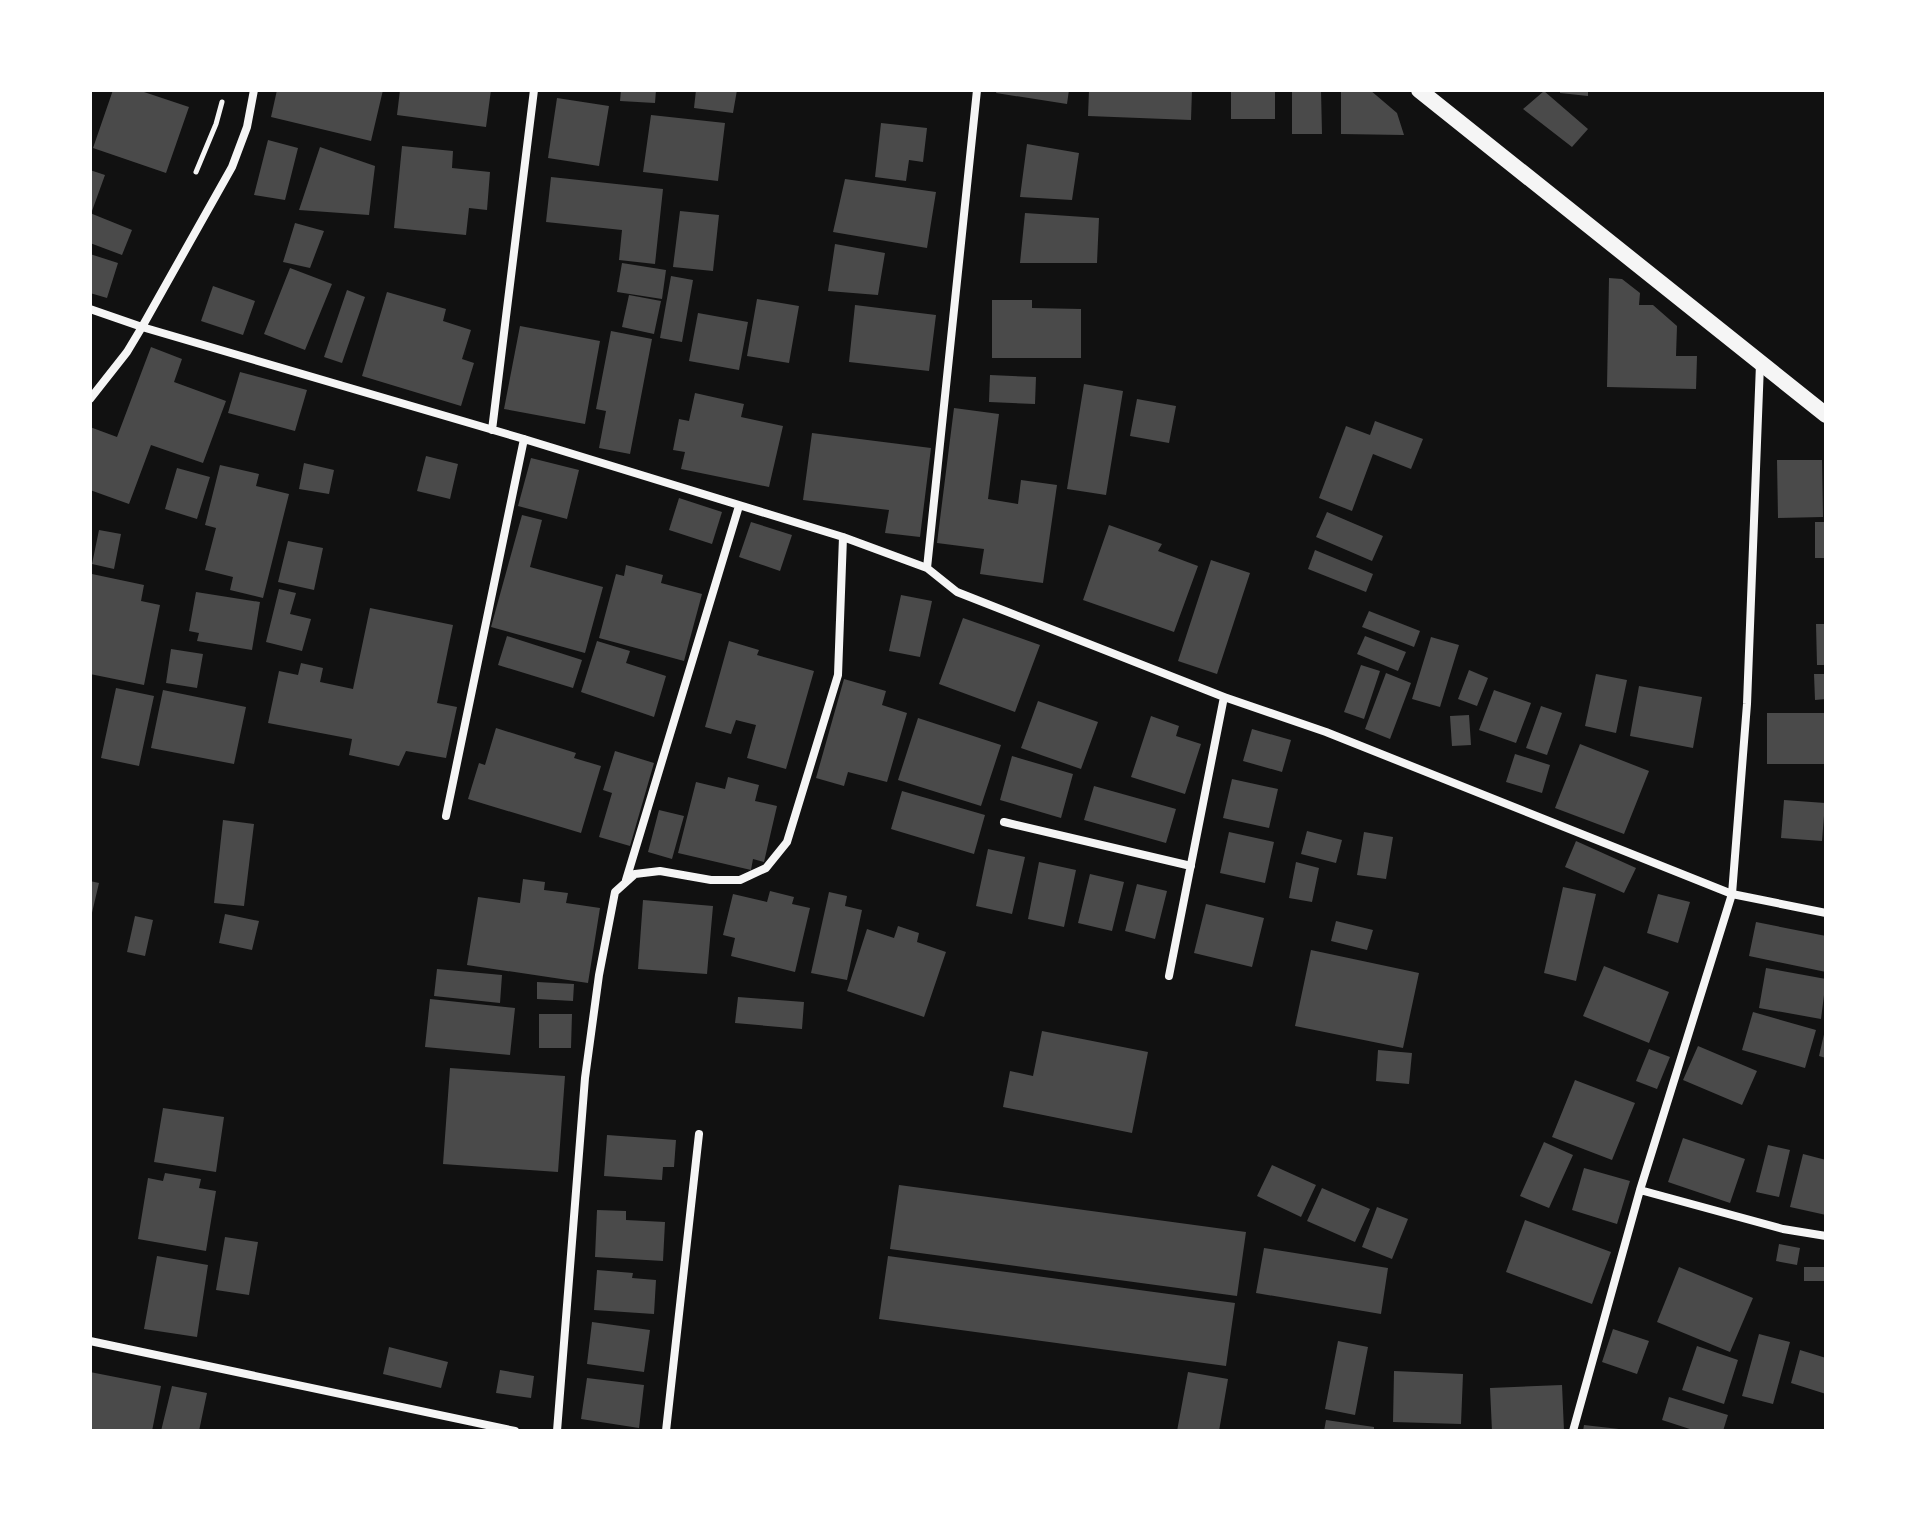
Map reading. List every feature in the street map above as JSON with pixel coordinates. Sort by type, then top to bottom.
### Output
[{"type":"main road","points":[[1419,90],[1826,415]]},
{"type":"street","points":[[90,399],[127,352],[232,167],[247,127],[254,90]]},
{"type":"street","points":[[492,430],[534,90]]},
{"type":"street","points":[[927,568],[977,90]]},
{"type":"street","points":[[90,309],[843,537],[927,568],[957,592],[1224,697],[1326,732],[1732,894],[1826,913]]},
{"type":"street","points":[[1573,1431],[1640,1190],[1732,894],[1747,704],[1760,363]]},
{"type":"street","points":[[446,816],[524,439]]},
{"type":"street","points":[[625,883],[739,506]]},
{"type":"street","points":[[557,1431],[585,1078],[599,975],[615,892],[635,874],[660,871],[711,880],[740,880],[766,868],[787,842],[838,675],[843,537]]},
{"type":"street","points":[[1169,976],[1224,697]]},
{"type":"street","points":[[1004,822],[1191,866]]},
{"type":"street","points":[[666,1431],[699,1134]]},
{"type":"street","points":[[1640,1190],[1783,1229],[1826,1236]]},
{"type":"street","points":[[90,1341],[515,1431]]},
{"type":"building","points":[[113,90],[138,90],[189,107],[166,173],[93,148]]},
{"type":"building","points":[[277,90],[383,90],[371,141],[271,117]]},
{"type":"building","points":[[400,90],[491,90],[486,127],[397,115]]},
{"type":"building","points":[[621,90],[656,90],[655,103],[620,101]]},
{"type":"building","points":[[696,90],[737,90],[733,113],[694,108]]},
{"type":"building","points":[[997,90],[1069,90],[1067,104],[996,93]]},
{"type":"building","points":[[1089,90],[1192,90],[1191,120],[1088,116]]},
{"type":"building","points":[[1231,90],[1275,90],[1275,119],[1231,119]]},
{"type":"building","points":[[1292,90],[1321,90],[1322,134],[1292,134]]},
{"type":"building","points":[[1341,90],[1370,90],[1397,113],[1404,135],[1341,134]]},
{"type":"building","points":[[1560,90],[1588,90],[1588,96],[1560,93]]},
{"type":"building","points":[[1544,91],[1588,129],[1572,147],[1523,109]]},
{"type":"building","points":[[557,98],[609,106],[599,166],[548,158]]},
{"type":"building","points":[[651,115],[725,123],[718,181],[643,172]]},
{"type":"building","points":[[881,123],[927,128],[923,162],[909,160],[906,181],[875,177]]},
{"type":"building","points":[[268,140],[298,148],[285,200],[254,195]]},
{"type":"building","points":[[1027,144],[1079,153],[1072,200],[1020,197]]},
{"type":"building","points":[[402,146],[453,151],[452,168],[490,172],[487,210],[469,208],[466,235],[394,228]]},
{"type":"building","points":[[320,147],[375,166],[369,215],[299,210]]},
{"type":"building","points":[[90,170],[105,175],[92,211],[90,211]]},
{"type":"building","points":[[551,177],[663,189],[655,264],[619,260],[622,230],[546,222]]},
{"type":"building","points":[[845,179],[936,192],[927,248],[833,232]]},
{"type":"building","points":[[680,211],[719,215],[713,271],[673,267]]},
{"type":"building","points":[[90,213],[132,230],[122,255],[90,243]]},
{"type":"building","points":[[1025,213],[1099,218],[1097,263],[1020,263]]},
{"type":"building","points":[[295,223],[324,231],[310,268],[283,262]]},
{"type":"building","points":[[835,244],[885,253],[878,295],[828,291]]},
{"type":"building","points":[[90,254],[118,263],[107,298],[90,293]]},
{"type":"building","points":[[622,263],[666,270],[662,299],[617,292]]},
{"type":"building","points":[[290,268],[332,284],[305,350],[264,334]]},
{"type":"building","points":[[671,276],[693,280],[682,342],[660,338]]},
{"type":"building","points":[[1609,278],[1622,279],[1640,293],[1639,305],[1653,305],[1677,326],[1676,356],[1697,356],[1696,389],[1607,387]]},
{"type":"building","points":[[213,286],[255,301],[243,335],[201,321]]},
{"type":"building","points":[[347,290],[365,297],[342,363],[324,357]]},
{"type":"building","points":[[387,292],[446,309],[443,321],[471,330],[462,359],[474,363],[461,406],[362,376]]},
{"type":"building","points":[[629,295],[661,301],[654,334],[622,327]]},
{"type":"building","points":[[757,299],[799,306],[789,363],[747,356]]},
{"type":"building","points":[[992,300],[1032,300],[1032,308],[1081,309],[1081,358],[992,358]]},
{"type":"building","points":[[855,305],[936,315],[929,371],[849,362]]},
{"type":"building","points":[[698,313],[748,322],[739,370],[689,361]]},
{"type":"building","points":[[520,326],[600,341],[585,424],[504,409]]},
{"type":"building","points":[[611,331],[652,339],[630,454],[599,448],[606,411],[596,409]]},
{"type":"building","points":[[151,347],[182,359],[174,382],[226,401],[203,463],[151,445],[129,504],[90,490],[90,427],[117,437]]},
{"type":"building","points":[[240,372],[307,390],[295,431],[228,413]]},
{"type":"building","points":[[990,375],[1036,377],[1035,404],[989,402]]},
{"type":"building","points":[[1084,384],[1123,391],[1106,495],[1067,489]]},
{"type":"building","points":[[695,393],[744,404],[741,417],[783,426],[769,487],[681,469],[685,452],[673,450],[679,419],[689,421]]},
{"type":"building","points":[[1137,399],[1176,406],[1169,443],[1130,436]]},
{"type":"building","points":[[954,408],[999,414],[988,499],[1018,504],[1021,480],[1057,485],[1043,583],[980,574],[984,549],[937,543]]},
{"type":"building","points":[[1375,421],[1423,439],[1411,469],[1373,454],[1352,511],[1319,498],[1346,426],[1370,435]]},
{"type":"building","points":[[812,433],[931,448],[920,537],[885,533],[889,510],[803,500]]},
{"type":"building","points":[[426,456],[458,464],[450,499],[417,491]]},
{"type":"building","points":[[531,458],[579,470],[567,519],[518,506]]},
{"type":"building","points":[[1777,460],[1822,460],[1823,517],[1778,518]]},
{"type":"building","points":[[304,463],[334,470],[329,494],[299,489]]},
{"type":"building","points":[[220,465],[259,474],[256,486],[289,494],[263,598],[230,590],[233,577],[205,570],[216,528],[205,525]]},
{"type":"building","points":[[177,468],[210,477],[197,519],[165,509]]},
{"type":"building","points":[[679,498],[722,512],[712,544],[669,530]]},
{"type":"building","points":[[1327,512],[1383,536],[1372,561],[1316,537]]},
{"type":"building","points":[[522,515],[542,520],[530,567],[603,587],[585,653],[491,627]]},
{"type":"building","points":[[751,522],[792,535],[780,571],[739,557]]},
{"type":"building","points":[[1815,522],[1826,522],[1826,558],[1815,558]]},
{"type":"building","points":[[1109,525],[1162,544],[1158,551],[1198,566],[1174,632],[1083,600]]},
{"type":"building","points":[[99,530],[121,534],[114,569],[92,564]]},
{"type":"building","points":[[288,541],[323,548],[314,590],[278,582]]},
{"type":"building","points":[[1315,550],[1373,574],[1366,592],[1308,569]]},
{"type":"building","points":[[1211,560],[1250,573],[1217,674],[1178,661]]},
{"type":"building","points":[[626,565],[663,575],[661,583],[702,594],[684,661],[599,638],[616,574],[624,576]]},
{"type":"building","points":[[92,574],[144,585],[141,601],[160,605],[144,685],[90,674]]},
{"type":"building","points":[[279,589],[296,593],[290,614],[311,619],[302,651],[266,642]]},
{"type":"building","points":[[196,592],[260,602],[252,650],[197,641],[199,633],[189,631]]},
{"type":"building","points":[[901,595],[932,601],[920,657],[889,651]]},
{"type":"building","points":[[370,608],[453,625],[437,703],[457,707],[446,758],[406,751],[399,766],[349,755],[352,739],[268,723],[279,671],[298,675],[301,663],[323,668],[320,682],[353,689]]},
{"type":"building","points":[[1369,611],[1420,631],[1414,647],[1362,627]]},
{"type":"building","points":[[963,618],[1040,645],[1015,712],[939,684]]},
{"type":"building","points":[[1816,624],[1826,624],[1826,665],[1817,665]]},
{"type":"building","points":[[507,636],[582,660],[573,688],[498,665]]},
{"type":"building","points":[[1365,636],[1406,652],[1398,671],[1357,654]]},
{"type":"building","points":[[1431,637],[1459,645],[1440,707],[1412,699]]},
{"type":"building","points":[[597,641],[630,651],[626,663],[666,676],[654,717],[581,692]]},
{"type":"building","points":[[729,641],[759,650],[757,655],[814,671],[786,769],[747,758],[756,725],[736,720],[731,734],[705,727]]},
{"type":"building","points":[[171,649],[203,654],[197,688],[166,683]]},
{"type":"building","points":[[1361,665],[1380,671],[1364,719],[1344,712]]},
{"type":"building","points":[[1469,670],[1488,678],[1477,706],[1458,699]]},
{"type":"building","points":[[1386,673],[1411,683],[1390,739],[1365,729]]},
{"type":"building","points":[[1596,674],[1627,680],[1616,733],[1585,726]]},
{"type":"building","points":[[1814,674],[1826,674],[1826,699],[1815,700]]},
{"type":"building","points":[[844,679],[886,691],[882,705],[907,713],[887,782],[848,772],[844,786],[816,778]]},
{"type":"building","points":[[1639,686],[1702,697],[1693,748],[1630,736]]},
{"type":"building","points":[[116,688],[154,696],[139,766],[101,758]]},
{"type":"building","points":[[163,690],[246,707],[234,764],[151,748]]},
{"type":"building","points":[[1494,690],[1531,703],[1516,743],[1479,730]]},
{"type":"building","points":[[1038,701],[1098,722],[1081,769],[1021,748]]},
{"type":"building","points":[[1541,706],[1562,713],[1547,755],[1526,748]]},
{"type":"building","points":[[1767,713],[1826,713],[1826,764],[1767,764]]},
{"type":"building","points":[[1469,715],[1471,745],[1452,746],[1450,716]]},
{"type":"building","points":[[1151,716],[1179,726],[1176,736],[1201,744],[1185,794],[1131,777]]},
{"type":"building","points":[[918,718],[1001,745],[981,806],[898,780]]},
{"type":"building","points":[[496,728],[576,753],[574,758],[601,766],[581,833],[468,799],[479,763],[485,765]]},
{"type":"building","points":[[1252,729],[1291,740],[1282,772],[1243,761]]},
{"type":"building","points":[[1580,744],[1649,771],[1624,834],[1555,808]]},
{"type":"building","points":[[615,751],[654,763],[630,846],[599,837],[612,793],[603,790]]},
{"type":"building","points":[[1515,754],[1550,765],[1542,793],[1506,782]]},
{"type":"building","points":[[1012,756],[1073,774],[1061,818],[1000,800]]},
{"type":"building","points":[[728,777],[759,785],[755,801],[777,806],[764,862],[753,859],[751,870],[678,853],[696,782],[725,789]]},
{"type":"building","points":[[1232,779],[1278,789],[1269,828],[1223,818]]},
{"type":"building","points":[[1094,786],[1176,809],[1166,843],[1084,820]]},
{"type":"building","points":[[902,791],[985,815],[974,854],[891,829]]},
{"type":"building","points":[[1784,800],[1825,803],[1822,841],[1781,838]]},
{"type":"building","points":[[659,810],[684,816],[672,859],[648,852]]},
{"type":"building","points":[[223,820],[254,824],[244,906],[214,903]]},
{"type":"building","points":[[1307,831],[1342,840],[1336,863],[1301,854]]},
{"type":"building","points":[[1229,832],[1274,842],[1265,883],[1220,873]]},
{"type":"building","points":[[1364,832],[1393,837],[1386,879],[1357,875]]},
{"type":"building","points":[[1576,841],[1636,868],[1624,893],[1565,867]]},
{"type":"building","points":[[988,849],[1025,857],[1012,914],[976,906]]},
{"type":"building","points":[[1039,862],[1076,870],[1064,927],[1028,919]]},
{"type":"building","points":[[1296,862],[1319,868],[1312,902],[1289,898]]},
{"type":"building","points":[[1090,874],[1124,882],[1112,931],[1078,923]]},
{"type":"building","points":[[523,879],[545,882],[544,890],[568,893],[566,903],[600,908],[588,983],[467,965],[478,897],[520,903]]},
{"type":"building","points":[[90,881],[99,883],[91,917],[90,917]]},
{"type":"building","points":[[1137,884],[1167,891],[1155,939],[1125,931]]},
{"type":"building","points":[[1563,887],[1596,894],[1576,981],[1544,973]]},
{"type":"building","points":[[770,891],[794,897],[792,904],[810,908],[795,972],[731,956],[735,938],[723,935],[733,894],[767,902]]},
{"type":"building","points":[[829,892],[847,896],[845,906],[862,910],[847,980],[811,973]]},
{"type":"building","points":[[1658,894],[1690,902],[1678,943],[1647,933]]},
{"type":"building","points":[[643,900],[713,906],[707,974],[638,969]]},
{"type":"building","points":[[1206,904],[1264,918],[1252,967],[1194,953]]},
{"type":"building","points":[[225,914],[259,921],[252,950],[219,943]]},
{"type":"building","points":[[135,916],[153,920],[145,956],[127,952]]},
{"type":"building","points":[[1336,921],[1373,930],[1367,950],[1331,941]]},
{"type":"building","points":[[1756,922],[1826,936],[1826,972],[1749,956]]},
{"type":"building","points":[[898,926],[919,933],[917,942],[946,952],[924,1017],[847,991],[867,929],[894,938]]},
{"type":"building","points":[[1311,950],[1419,973],[1403,1048],[1295,1026]]},
{"type":"building","points":[[1604,966],[1669,992],[1649,1043],[1583,1016]]},
{"type":"building","points":[[1766,968],[1826,979],[1821,1019],[1759,1008]]},
{"type":"building","points":[[437,969],[502,975],[500,1003],[434,996]]},
{"type":"building","points":[[537,982],[574,984],[573,1001],[537,999]]},
{"type":"building","points":[[738,997],[804,1002],[802,1029],[735,1023]]},
{"type":"building","points":[[430,999],[515,1008],[510,1055],[425,1047]]},
{"type":"building","points":[[1753,1012],[1816,1030],[1805,1068],[1742,1050]]},
{"type":"building","points":[[539,1014],[572,1014],[571,1048],[539,1048]]},
{"type":"building","points":[[1826,1030],[1826,1058],[1819,1056]]},
{"type":"building","points":[[1042,1031],[1148,1052],[1132,1133],[1003,1107],[1010,1071],[1033,1076]]},
{"type":"building","points":[[1698,1046],[1757,1071],[1742,1105],[1683,1080]]},
{"type":"building","points":[[1649,1049],[1670,1057],[1657,1089],[1636,1081]]},
{"type":"building","points":[[1378,1050],[1412,1053],[1409,1084],[1376,1081]]},
{"type":"building","points":[[450,1068],[565,1076],[558,1172],[443,1164]]},
{"type":"building","points":[[1575,1080],[1635,1103],[1612,1160],[1552,1137]]},
{"type":"building","points":[[163,1108],[224,1117],[216,1172],[154,1162]]},
{"type":"building","points":[[607,1135],[676,1140],[674,1167],[663,1167],[662,1180],[604,1176]]},
{"type":"building","points":[[1683,1138],[1745,1159],[1730,1203],[1668,1182]]},
{"type":"building","points":[[1544,1142],[1573,1155],[1549,1208],[1520,1196]]},
{"type":"building","points":[[1768,1145],[1790,1150],[1779,1197],[1756,1192]]},
{"type":"building","points":[[1803,1154],[1826,1160],[1826,1215],[1790,1207]]},
{"type":"building","points":[[1272,1165],[1316,1185],[1301,1217],[1257,1196]]},
{"type":"building","points":[[1584,1168],[1630,1181],[1617,1224],[1572,1210]]},
{"type":"building","points":[[165,1173],[201,1179],[199,1188],[216,1191],[206,1251],[138,1239],[148,1178],[163,1181]]},
{"type":"building","points":[[899,1185],[1246,1232],[1237,1296],[890,1249]]},
{"type":"building","points":[[1322,1188],[1370,1209],[1355,1242],[1307,1221]]},
{"type":"building","points":[[1377,1207],[1408,1219],[1392,1259],[1362,1247]]},
{"type":"building","points":[[597,1210],[626,1211],[626,1220],[665,1222],[663,1261],[595,1257]]},
{"type":"building","points":[[1525,1220],[1611,1252],[1592,1304],[1506,1272]]},
{"type":"building","points":[[225,1237],[258,1242],[249,1295],[216,1290]]},
{"type":"building","points":[[1779,1244],[1800,1248],[1797,1265],[1776,1261]]},
{"type":"building","points":[[1264,1248],[1388,1268],[1381,1314],[1256,1293]]},
{"type":"building","points":[[157,1256],[208,1265],[197,1337],[144,1329]]},
{"type":"building","points":[[888,1256],[1235,1303],[1226,1366],[879,1319]]},
{"type":"building","points":[[1679,1267],[1753,1298],[1730,1352],[1657,1322]]},
{"type":"building","points":[[1804,1267],[1826,1267],[1826,1281],[1804,1281]]},
{"type":"building","points":[[597,1270],[633,1273],[632,1278],[656,1280],[654,1314],[594,1310]]},
{"type":"building","points":[[592,1322],[650,1330],[644,1372],[587,1364]]},
{"type":"building","points":[[1613,1329],[1649,1341],[1637,1374],[1602,1362]]},
{"type":"building","points":[[1759,1334],[1790,1342],[1773,1404],[1742,1396]]},
{"type":"building","points":[[1338,1341],[1368,1347],[1355,1415],[1325,1409]]},
{"type":"building","points":[[1697,1346],[1738,1360],[1724,1404],[1682,1390]]},
{"type":"building","points":[[389,1347],[448,1362],[441,1388],[383,1374]]},
{"type":"building","points":[[1800,1350],[1826,1358],[1826,1394],[1791,1383]]},
{"type":"building","points":[[500,1370],[534,1376],[531,1398],[496,1393]]},
{"type":"building","points":[[1394,1371],[1463,1374],[1461,1424],[1393,1422]]},
{"type":"building","points":[[90,1372],[161,1386],[152,1431],[90,1431]]},
{"type":"building","points":[[1188,1372],[1228,1379],[1219,1431],[1177,1431]]},
{"type":"building","points":[[587,1378],[644,1385],[639,1428],[581,1419]]},
{"type":"building","points":[[1562,1385],[1564,1431],[1492,1431],[1490,1388]]},
{"type":"building","points":[[172,1386],[207,1393],[199,1431],[161,1431]]},
{"type":"building","points":[[1669,1397],[1728,1415],[1723,1431],[1696,1431],[1662,1420]]},
{"type":"building","points":[[1326,1420],[1374,1427],[1374,1431],[1324,1431]]},
{"type":"building","points":[[1584,1425],[1619,1429],[1619,1431],[1583,1431]]}]
